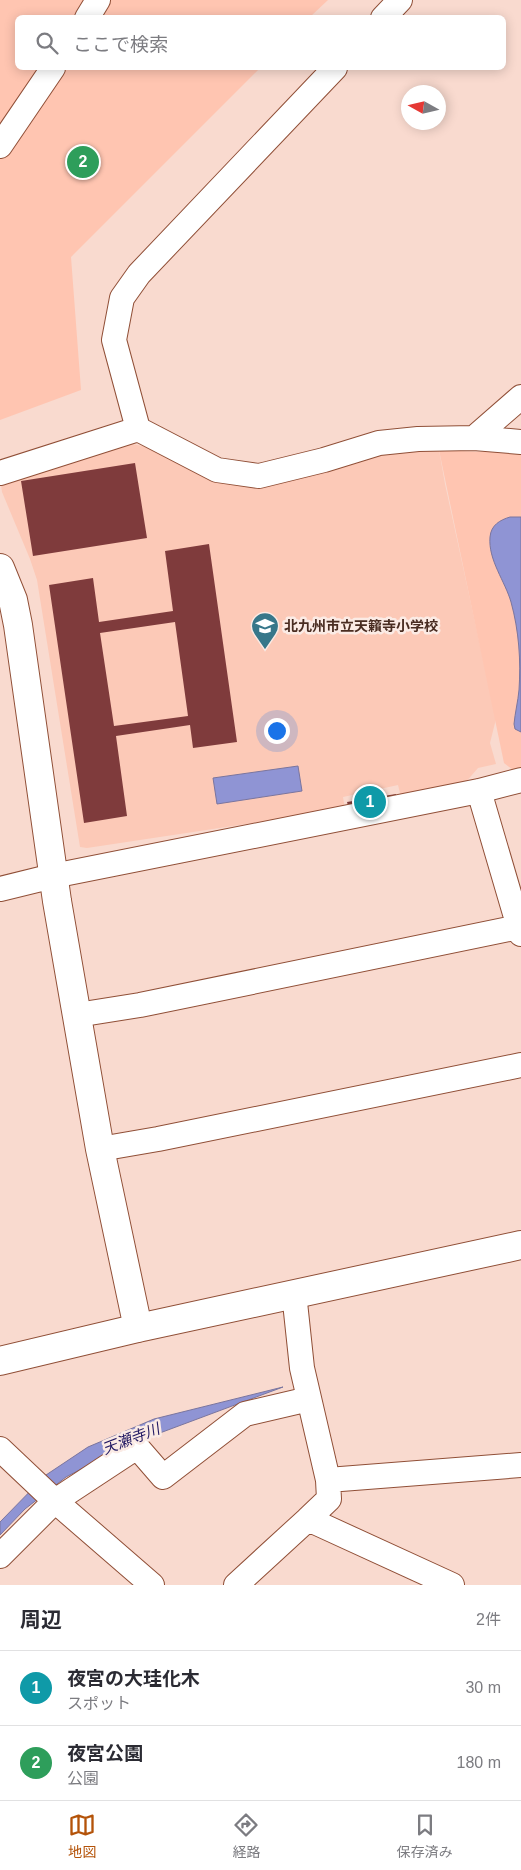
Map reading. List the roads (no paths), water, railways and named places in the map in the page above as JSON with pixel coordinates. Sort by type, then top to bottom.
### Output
[{"type":"street","points":[[88,15],[98,0]]},
{"type":"street","points":[[386,15],[400,0]]},
{"type":"street","points":[[0,146],[52,70]]},
{"type":"street","points":[[138,429],[114,340],[122,298],[138,274],[333,70]]},
{"type":"street","points":[[474,438],[521,397]]},
{"type":"street","points":[[0,473],[138,429],[217,470],[258,476],[324,460],[379,443],[418,439],[474,438],[521,442]]},
{"type":"street","points":[[0,568],[13,600],[18,625],[53,876],[100,1149],[138,1328]]},
{"type":"street","points":[[0,888],[479,791],[521,780]]},
{"type":"street","points":[[77,1014],[140,1005],[520,931],[479,791]]},
{"type":"street","points":[[100,1149],[158,1139],[521,1065]]},
{"type":"street","points":[[0,1362],[138,1328],[521,1245]]},
{"type":"street","points":[[236,1585],[329,1499],[328,1480],[302,1368],[294,1294]]},
{"type":"street","points":[[0,1556],[54,1499],[137,1446],[163,1477],[245,1414],[308,1399]]},
{"type":"street","points":[[0,1450],[152,1585]]},
{"type":"street","points":[[328,1480],[521,1466]]},
{"type":"street","points":[[308,1519],[452,1585]]},
{"type":"water","points":[[510,517],[521,517],[521,732],[515,729],[514,724],[520,679],[516,624],[511,602],[494,562],[490,546],[490,537],[494,526]]},
{"type":"water","points":[[298,766],[302,791],[217,804],[213,778]]},
{"type":"water","name":"天瀬寺川","points":[[283,1387],[125,1446],[66,1477],[25,1509],[0,1535],[0,1522],[46,1475],[88,1447],[154,1419]]},
{"type":"place","name":"夜宮公園","points":[[83,162]]},
{"type":"place","name":"北九州市立天籟寺小学校","points":[[265,650]]},
{"type":"place","name":"夜宮の大珪化木","points":[[370,802]]}]
